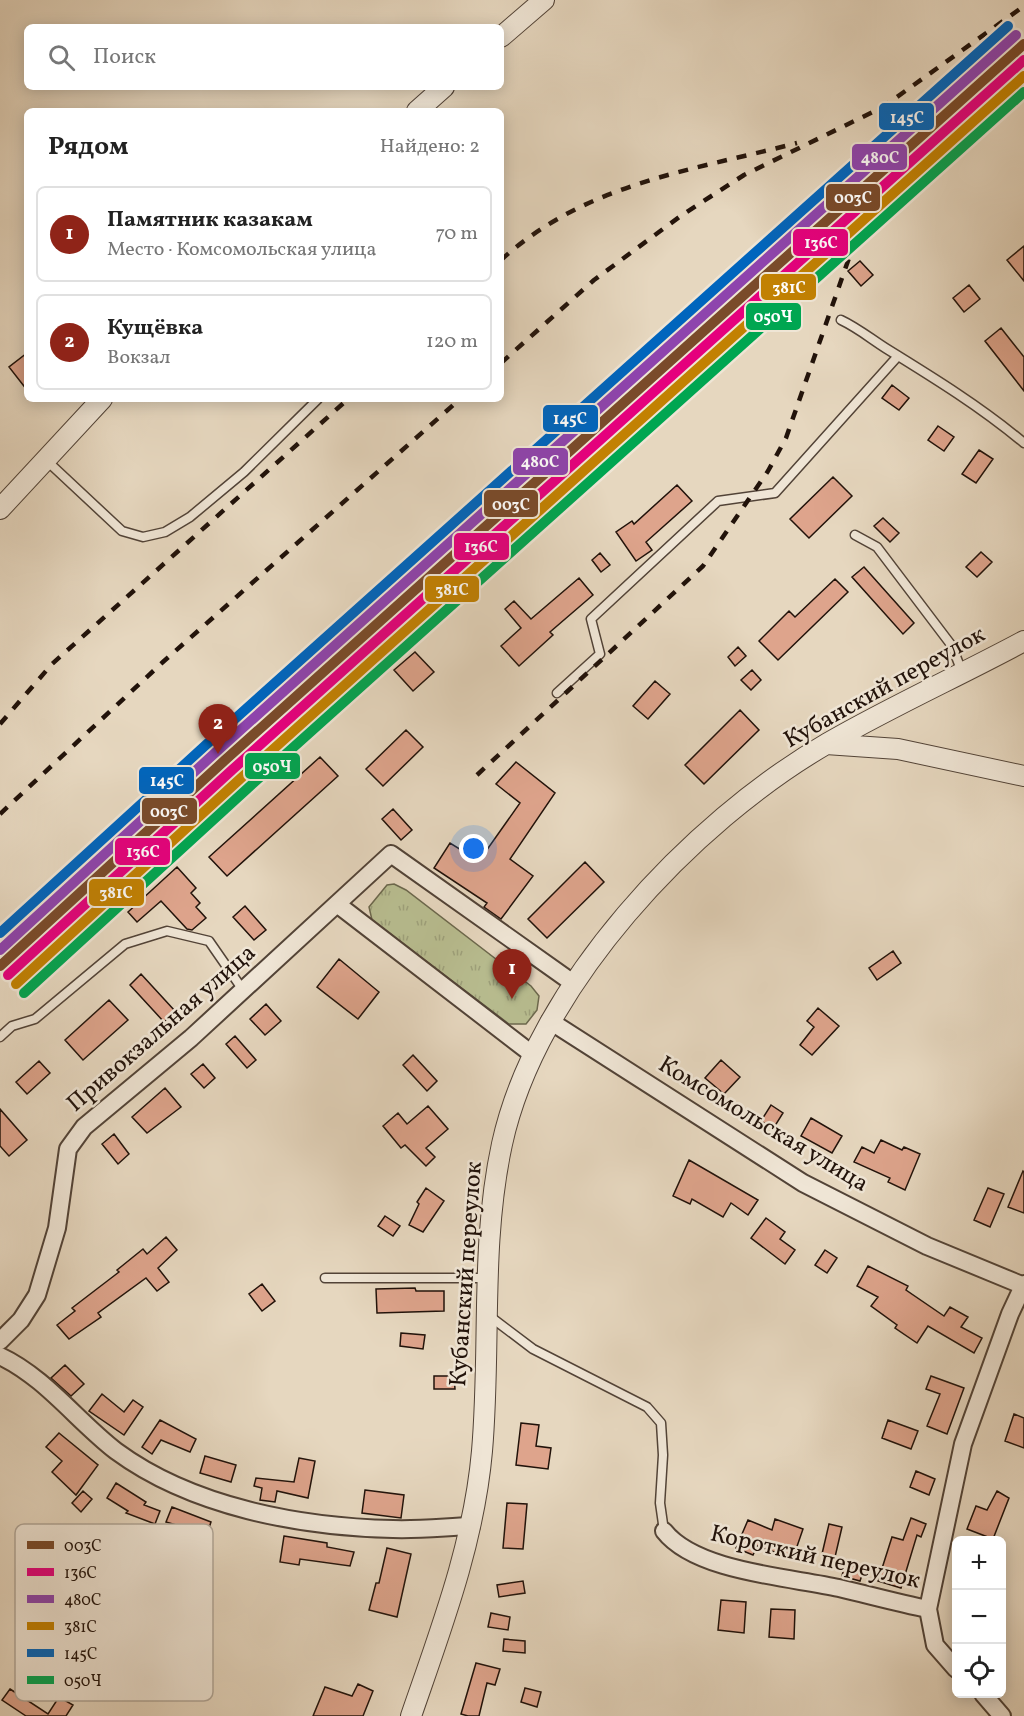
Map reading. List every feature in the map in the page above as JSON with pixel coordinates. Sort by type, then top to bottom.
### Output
[{"type":"street","points":[[504,35],[538,2]]},
{"type":"street","points":[[420,108],[441,90]]},
{"type":"street","points":[[0,509],[99,402]]},
{"type":"street","name":"Кубанский переулок","points":[[411,1716],[459,1578],[471,1526],[482,1452],[487,1278],[491,1223],[502,1144],[532,1054],[550,1021],[573,983],[627,915],[688,848],[757,792],[825,744],[1024,641]]},
{"type":"street","points":[[825,744],[898,749],[1024,776]]},
{"type":"street","name":"Привокзальная улица","points":[[0,1341],[21,1320],[37,1295],[57,1228],[68,1149],[84,1127],[243,990],[392,854],[573,983]]},
{"type":"street","points":[[337,904],[532,1054]]},
{"type":"street","name":"Комсомольская улица","points":[[550,1021],[803,1183],[927,1246],[1024,1285]]},
{"type":"street","name":"Короткий переулок","points":[[952,1666],[935,1645],[928,1609],[963,1444],[1010,1314],[1024,1285]]},
{"type":"street","points":[[0,1356],[20,1365],[116,1450],[157,1478],[201,1497],[244,1509],[328,1524],[394,1529],[471,1526]]},
{"type":"street","name":"Короткий переулок","points":[[664,1532],[674,1544],[692,1554],[752,1572],[839,1588],[928,1609]]},
{"type":"street","points":[[986,1698],[1002,1716]]},
{"type":"lane","points":[[841,320],[861,329],[990,416],[1024,443]]},
{"type":"lane","points":[[557,693],[600,654],[591,619],[718,501],[775,493],[898,356]]},
{"type":"lane","points":[[46,459],[122,531],[143,537],[165,532],[190,517],[244,472],[315,402]]},
{"type":"lane","points":[[855,535],[877,547],[952,646],[962,672]]},
{"type":"lane","points":[[0,1037],[12,1026],[35,1020],[124,944],[167,931],[209,941],[243,990]]},
{"type":"lane","points":[[324,1278],[487,1278]]},
{"type":"lane","points":[[485,1313],[533,1349],[647,1407],[661,1423],[663,1455],[660,1503],[664,1532]]},
{"type":"green space","points":[[394,884],[406,890],[531,986],[539,996],[537,1010],[526,1024],[509,1024],[372,920],[369,907],[387,885]]},
{"type":"building","points":[[1024,246],[1024,281],[1007,260]]},
{"type":"building","points":[[860,261],[873,275],[861,286],[848,271]]},
{"type":"building","points":[[969,285],[980,299],[964,312],[953,298]]},
{"type":"building","points":[[1001,328],[1024,357],[1024,391],[985,341]]},
{"type":"building","points":[[24,355],[24,386],[9,367]]},
{"type":"building","points":[[892,385],[909,398],[899,410],[882,398]]},
{"type":"building","points":[[938,426],[954,437],[944,451],[928,440]]},
{"type":"building","points":[[979,450],[993,459],[976,483],[962,474]]},
{"type":"building","points":[[833,477],[852,496],[809,538],[790,519]]},
{"type":"building","points":[[677,485],[692,501],[646,542],[652,550],[636,561],[616,532],[632,521],[634,524]]},
{"type":"building","points":[[883,518],[899,533],[890,542],[874,526]]},
{"type":"building","points":[[981,552],[992,562],[977,577],[966,567]]},
{"type":"building","points":[[600,553],[610,565],[601,572],[592,560]]},
{"type":"building","points":[[864,567],[914,623],[903,634],[852,577]]},
{"type":"building","points":[[579,578],[593,595],[550,632],[553,635],[519,666],[501,646],[521,628],[505,609],[514,601],[531,619]]},
{"type":"building","points":[[835,579],[848,592],[778,660],[759,641],[789,611],[795,617]]},
{"type":"building","points":[[738,647],[746,656],[735,666],[728,657]]},
{"type":"building","points":[[415,652],[434,672],[413,691],[394,670]]},
{"type":"building","points":[[752,670],[761,680],[751,690],[741,680]]},
{"type":"building","points":[[655,681],[670,694],[648,719],[633,706]]},
{"type":"building","points":[[740,710],[759,730],[704,784],[685,765]]},
{"type":"building","points":[[406,730],[423,747],[383,786],[366,769]]},
{"type":"building","points":[[320,757],[338,776],[227,876],[209,857]]},
{"type":"building","points":[[516,762],[555,793],[510,859],[533,876],[501,919],[484,907],[487,903],[434,868],[450,843],[479,861],[520,803],[496,784]]},
{"type":"building","points":[[393,809],[412,830],[401,840],[382,819]]},
{"type":"building","points":[[585,862],[604,882],[547,938],[528,919]]},
{"type":"building","points":[[177,867],[196,888],[191,893],[200,903],[196,907],[206,918],[192,930],[187,929],[161,901],[137,922],[128,912]]},
{"type":"building","points":[[245,906],[266,930],[254,940],[233,917]]},
{"type":"building","points":[[893,951],[901,963],[877,980],[869,968]]},
{"type":"building","points":[[339,959],[379,992],[358,1019],[317,987]]},
{"type":"building","points":[[141,974],[175,1011],[164,1022],[130,985]]},
{"type":"building","points":[[109,1000],[128,1020],[83,1060],[65,1040]]},
{"type":"building","points":[[266,1004],[281,1021],[265,1035],[250,1019]]},
{"type":"building","points":[[818,1008],[839,1026],[812,1055],[800,1045],[814,1027],[807,1021]]},
{"type":"building","points":[[235,1036],[256,1060],[247,1068],[226,1044]]},
{"type":"building","points":[[413,1055],[437,1081],[427,1091],[403,1065]]},
{"type":"building","points":[[721,1060],[740,1077],[724,1094],[705,1078]]},
{"type":"building","points":[[39,1061],[50,1073],[27,1094],[16,1082]]},
{"type":"building","points":[[203,1064],[215,1078],[204,1088],[191,1074]]},
{"type":"building","points":[[165,1088],[181,1107],[147,1133],[132,1117]]},
{"type":"building","points":[[771,1105],[783,1113],[773,1129],[761,1121]]},
{"type":"building","points":[[428,1106],[448,1129],[426,1148],[435,1157],[426,1166],[405,1145],[401,1148],[383,1126],[398,1113],[407,1124]]},
{"type":"building","points":[[0,1109],[27,1140],[9,1156],[0,1146]]},
{"type":"building","points":[[811,1118],[842,1136],[832,1153],[801,1136]]},
{"type":"building","points":[[114,1134],[129,1154],[118,1164],[102,1144]]},
{"type":"building","points":[[881,1140],[902,1150],[904,1147],[920,1154],[905,1190],[888,1182],[890,1178],[854,1162],[862,1147],[874,1153]]},
{"type":"building","points":[[689,1160],[758,1200],[748,1215],[731,1203],[723,1217],[692,1199],[690,1204],[673,1196]]},
{"type":"building","points":[[1024,1172],[1024,1213],[1008,1207]]},
{"type":"building","points":[[426,1188],[444,1201],[423,1232],[409,1225],[419,1204],[417,1202]]},
{"type":"building","points":[[988,1188],[1004,1194],[990,1227],[974,1220]]},
{"type":"building","points":[[385,1216],[400,1226],[393,1236],[378,1226]]},
{"type":"building","points":[[766,1218],[785,1232],[780,1239],[795,1250],[785,1264],[751,1238]]},
{"type":"building","points":[[166,1237],[177,1250],[158,1268],[169,1282],[157,1291],[146,1278],[98,1313],[101,1317],[69,1339],[57,1325],[75,1311],[72,1308],[119,1272],[117,1270],[143,1249],[147,1254]]},
{"type":"building","points":[[825,1250],[837,1258],[827,1273],[815,1265]]},
{"type":"building","points":[[868,1266],[908,1286],[906,1290],[944,1316],[950,1307],[968,1317],[961,1327],[982,1338],[974,1353],[928,1326],[917,1343],[895,1328],[897,1325],[871,1306],[878,1297],[857,1286]]},
{"type":"building","points":[[262,1284],[275,1301],[262,1311],[249,1294]]},
{"type":"building","points":[[415,1288],[416,1291],[444,1291],[444,1311],[377,1313],[376,1289]]},
{"type":"building","points":[[401,1333],[425,1335],[423,1349],[400,1346]]},
{"type":"building","points":[[65,1365],[84,1384],[71,1396],[51,1378]]},
{"type":"building","points":[[434,1376],[454,1376],[455,1389],[434,1389]]},
{"type":"building","points":[[931,1376],[964,1388],[947,1434],[927,1426],[940,1394],[926,1389]]},
{"type":"building","points":[[102,1394],[124,1412],[133,1400],[143,1407],[124,1435],[89,1411]]},
{"type":"building","points":[[1014,1414],[1024,1418],[1024,1448],[1005,1441]]},
{"type":"building","points":[[160,1420],[196,1439],[190,1452],[161,1440],[152,1454],[142,1447]]},
{"type":"building","points":[[888,1420],[918,1431],[911,1449],[882,1438]]},
{"type":"building","points":[[521,1423],[539,1425],[536,1446],[551,1448],[548,1469],[516,1465]]},
{"type":"building","points":[[59,1433],[98,1465],[76,1495],[52,1472],[62,1461],[46,1447]]},
{"type":"building","points":[[205,1456],[236,1465],[231,1482],[200,1473]]},
{"type":"building","points":[[299,1458],[315,1461],[308,1498],[277,1491],[275,1502],[260,1500],[262,1488],[254,1486],[256,1478],[294,1482]]},
{"type":"building","points":[[916,1471],[935,1479],[929,1495],[910,1487]]},
{"type":"building","points":[[116,1483],[146,1502],[144,1505],[160,1511],[155,1524],[126,1513],[128,1511],[107,1498]]},
{"type":"building","points":[[365,1490],[404,1495],[401,1518],[362,1513]]},
{"type":"building","points":[[83,1491],[92,1499],[81,1512],[72,1503]]},
{"type":"building","points":[[997,1491],[1009,1498],[994,1536],[985,1536],[967,1529],[976,1506],[987,1510]]},
{"type":"building","points":[[507,1503],[527,1504],[523,1549],[503,1548]]},
{"type":"building","points":[[172,1507],[211,1522],[210,1524],[173,1524],[166,1522]]},
{"type":"building","points":[[911,1518],[926,1524],[921,1537],[917,1535],[901,1588],[878,1581],[892,1537],[903,1540]]},
{"type":"building","points":[[775,1519],[803,1529],[793,1558],[757,1546],[753,1555],[736,1548],[748,1520],[772,1530]]},
{"type":"building","points":[[829,1524],[842,1527],[835,1557],[822,1554]]},
{"type":"building","points":[[284,1536],[327,1543],[327,1547],[354,1552],[350,1566],[300,1559],[299,1565],[280,1562]]},
{"type":"building","points":[[387,1548],[411,1554],[397,1617],[369,1610],[376,1583],[379,1583]]},
{"type":"building","points":[[845,1563],[864,1569],[860,1581],[842,1576]]},
{"type":"building","points":[[523,1581],[525,1593],[499,1597],[497,1585]]},
{"type":"building","points":[[721,1600],[746,1602],[744,1633],[718,1630]]},
{"type":"building","points":[[771,1609],[795,1610],[794,1639],[769,1637]]},
{"type":"building","points":[[491,1613],[510,1617],[508,1630],[488,1627]]},
{"type":"building","points":[[504,1639],[525,1641],[525,1653],[503,1651]]},
{"type":"building","points":[[476,1663],[500,1669],[495,1685],[487,1683],[479,1716],[468,1716],[461,1714]]},
{"type":"building","points":[[358,1684],[373,1691],[363,1716],[313,1716],[325,1687],[352,1696]]},
{"type":"building","points":[[525,1688],[541,1692],[537,1707],[521,1702]]},
{"type":"building","points":[[10,1689],[15,1692],[15,1701],[28,1701],[48,1714],[56,1701],[66,1701],[73,1705],[66,1716],[26,1716],[2,1700]]},
{"type":"railway","points":[[504,360],[594,280],[682,215],[744,175],[883,107],[1024,6]]},
{"type":"railway","points":[[919,102],[980,48]]},
{"type":"railway","points":[[477,775],[703,566],[768,471],[786,438],[849,258],[876,209],[906,164],[962,101]]},
{"type":"railway","points":[[504,258],[534,234],[568,213],[604,197],[679,172],[797,143]]},
{"type":"railway","points":[[0,724],[52,664],[345,402]]},
{"type":"railway","points":[[0,814],[164,661],[457,402]]},
{"type":"transit line","name":"145С","points":[[0,933],[208,743],[1008,26]]},
{"type":"transit line","name":"480С","points":[[0,950],[216,752],[1016,35]]},
{"type":"transit line","name":"003С","points":[[0,966],[224,761],[1024,44]]},
{"type":"transit line","name":"136С","points":[[8,975],[232,770],[1024,60]]},
{"type":"transit line","name":"381С","points":[[16,984],[240,779],[1024,76]]},
{"type":"transit line","name":"050Ч","points":[[24,993],[248,788],[1024,92]]},
{"type":"place","name":"Кущёвка","points":[[218,754]]},
{"type":"place","name":"Памятник казакам","points":[[512,999]]}]
